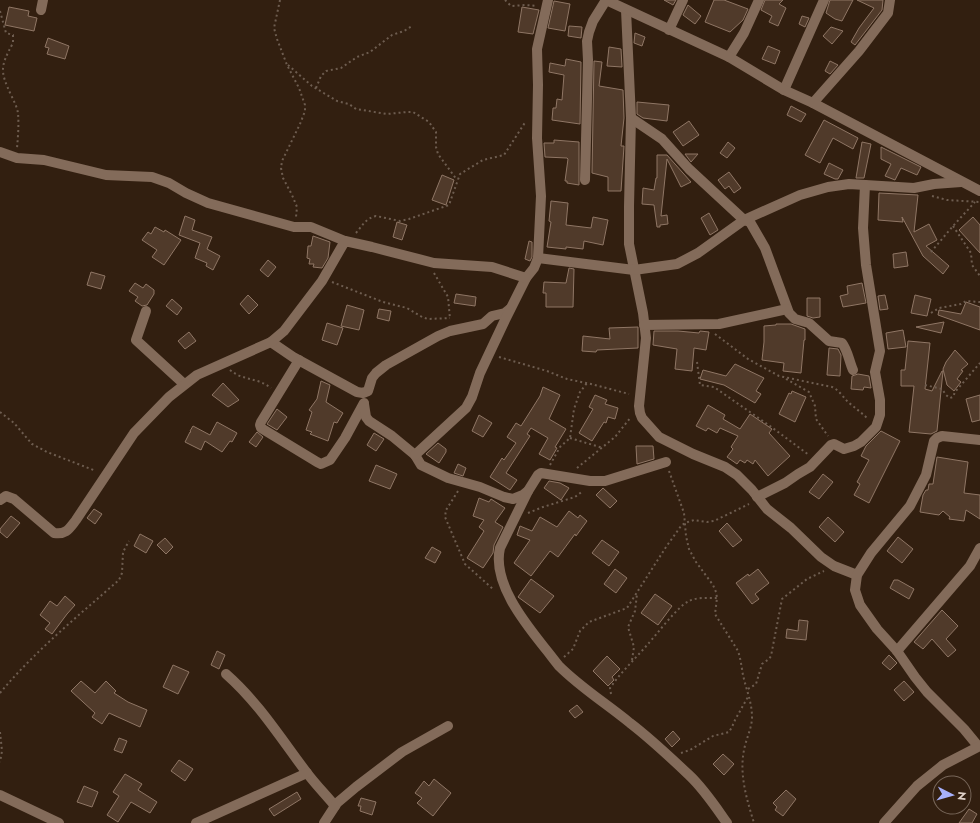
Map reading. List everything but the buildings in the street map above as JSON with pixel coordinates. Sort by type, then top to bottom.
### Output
[{"type":"street","points":[[585,180],[588,60],[587,40],[588,32],[593,21],[606,0],[729,57],[784,90],[813,103],[980,191]]},
{"type":"street","points":[[669,30],[683,0]]},
{"type":"street","points":[[729,57],[744,33],[759,0]]},
{"type":"street","points":[[784,90],[824,0]]},
{"type":"street","points":[[813,103],[859,51],[888,13],[890,0]]},
{"type":"street","points":[[415,455],[466,408],[472,397],[480,373],[510,309],[526,278],[534,268],[538,258],[541,196],[537,138],[537,49],[547,3]]},
{"type":"street","points":[[626,10],[631,118],[629,199],[630,244],[646,338],[639,402],[642,418],[659,437],[725,467],[737,475],[767,510],[791,528],[821,557],[834,566],[857,575]]},
{"type":"street","points":[[631,118],[662,139],[690,169],[744,220],[750,222],[765,248],[787,309],[794,318],[808,322],[829,341],[842,343],[846,349],[847,358],[853,370]]},
{"type":"street","points":[[0,152],[17,158],[44,160],[106,175],[152,178],[170,183],[186,193],[208,203],[294,227],[311,227],[346,242],[434,263],[492,267],[526,278]]},
{"type":"street","points":[[538,258],[634,270],[677,264],[698,252],[744,220],[800,195],[828,187],[848,184],[914,188],[934,184],[961,182]]},
{"type":"street","points":[[758,498],[785,484],[810,467],[828,447],[834,444],[844,449],[854,446],[861,442],[876,427],[880,415],[880,400],[875,372],[880,350],[866,265],[863,235],[865,185]]},
{"type":"street","points":[[0,500],[6,496],[14,499],[54,533],[61,534],[66,532],[107,476],[134,433],[169,396],[197,375],[271,342],[284,331],[324,279],[346,242]]},
{"type":"street","points":[[299,360],[260,425],[261,428],[321,464],[330,460],[345,438],[364,404],[372,378],[376,373],[386,365],[421,345],[450,331],[483,324],[492,316],[505,313],[510,309]]},
{"type":"street","points":[[644,325],[723,324],[787,309]]},
{"type":"street","points":[[146,311],[136,340],[184,384]]},
{"type":"street","points":[[271,342],[299,360],[360,393],[368,392]]},
{"type":"street","points":[[364,404],[366,417],[369,421],[392,436],[415,455],[421,465],[448,478],[464,482],[513,500],[528,491]]},
{"type":"street","points":[[884,823],[917,786],[943,765],[979,746],[927,692],[897,651],[877,629],[860,605],[855,590],[857,575],[871,553],[910,506],[926,475],[934,441],[942,436],[980,440]]},
{"type":"street","points":[[666,462],[605,481],[592,481],[541,473],[538,475],[528,491],[500,548],[499,567],[502,580],[511,600],[529,628],[557,663],[691,776],[710,799],[726,823]]},
{"type":"street","points":[[897,651],[970,566],[980,548]]},
{"type":"street","points":[[226,674],[242,688],[272,725],[307,773],[335,806]]},
{"type":"street","points":[[324,823],[335,806],[356,787],[402,752],[448,726]]},
{"type":"street","points":[[196,823],[307,773]]},
{"type":"street","points":[[0,795],[58,823]]},
{"type":"path","points":[[280,0],[274,28],[287,65],[299,88],[305,105],[305,111],[282,161],[281,168],[282,178],[297,207],[294,227]]},
{"type":"path","points":[[505,0],[511,6],[547,3]]},
{"type":"path","points":[[0,11],[6,33],[13,35],[14,39],[4,62],[2,72],[4,81],[18,113],[17,158]]},
{"type":"path","points":[[316,88],[321,76],[326,71],[341,68],[357,57],[370,52],[392,36],[412,26]]},
{"type":"path","points":[[287,65],[316,88],[338,101],[348,104],[356,109],[387,114],[413,112],[422,117],[429,122],[436,132],[436,147],[438,154],[457,180]]},
{"type":"path","points":[[346,242],[366,220],[372,217],[376,216],[400,221],[409,220],[449,205],[460,174],[483,160],[504,155],[525,123],[538,109]]},
{"type":"path","points":[[932,196],[947,200],[980,202]]},
{"type":"path","points":[[931,252],[976,202]]},
{"type":"path","points":[[953,226],[971,253],[972,265],[980,276]]},
{"type":"path","points":[[423,260],[437,276],[448,297],[450,331]]},
{"type":"path","points":[[324,279],[383,302],[407,308],[422,317],[450,318]]},
{"type":"path","points":[[931,313],[939,308],[961,304],[966,301],[980,302]]},
{"type":"path","points":[[701,324],[748,359],[779,376],[836,389],[876,427]]},
{"type":"path","points":[[492,347],[495,355],[568,379],[587,383],[639,402],[615,437],[580,465],[568,478]]},
{"type":"path","points":[[697,362],[700,385],[714,387],[816,460]]},
{"type":"path","points":[[925,385],[942,389],[950,398],[953,397],[980,362]]},
{"type":"path","points":[[223,363],[236,375],[263,382],[279,393]]},
{"type":"path","points":[[783,377],[809,392],[815,406],[816,419],[834,444]]},
{"type":"path","points":[[545,473],[560,448],[570,438],[574,409],[580,392],[587,383]]},
{"type":"path","points":[[0,412],[14,423],[32,444],[47,452],[107,476]]},
{"type":"path","points":[[570,438],[603,448]]},
{"type":"path","points":[[666,462],[684,513],[689,550],[713,585],[716,592],[717,598],[715,614],[738,651],[748,689],[752,719],[744,750],[742,773],[746,796],[754,823]]},
{"type":"path","points":[[517,515],[531,513],[543,507],[576,497],[592,481]]},
{"type":"path","points":[[464,482],[446,510],[445,517],[465,564],[492,589],[511,600]]},
{"type":"path","points":[[557,663],[573,649],[582,628],[589,622],[627,608],[681,526],[694,520],[707,522],[714,521],[758,498]]},
{"type":"path","points":[[0,693],[17,673],[45,646],[119,580],[122,573],[123,552],[129,541]]},
{"type":"path","points":[[748,689],[756,684],[762,664],[771,656],[782,599],[807,579],[834,566]]},
{"type":"path","points":[[632,661],[634,647],[628,626],[635,611],[638,592]]},
{"type":"path","points":[[613,698],[610,693],[610,688],[619,674],[686,602],[696,599],[717,598]]},
{"type":"path","points":[[668,756],[690,750],[713,736],[729,732],[749,695]]},
{"type":"path","points":[[0,732],[2,751],[0,762]]}]
